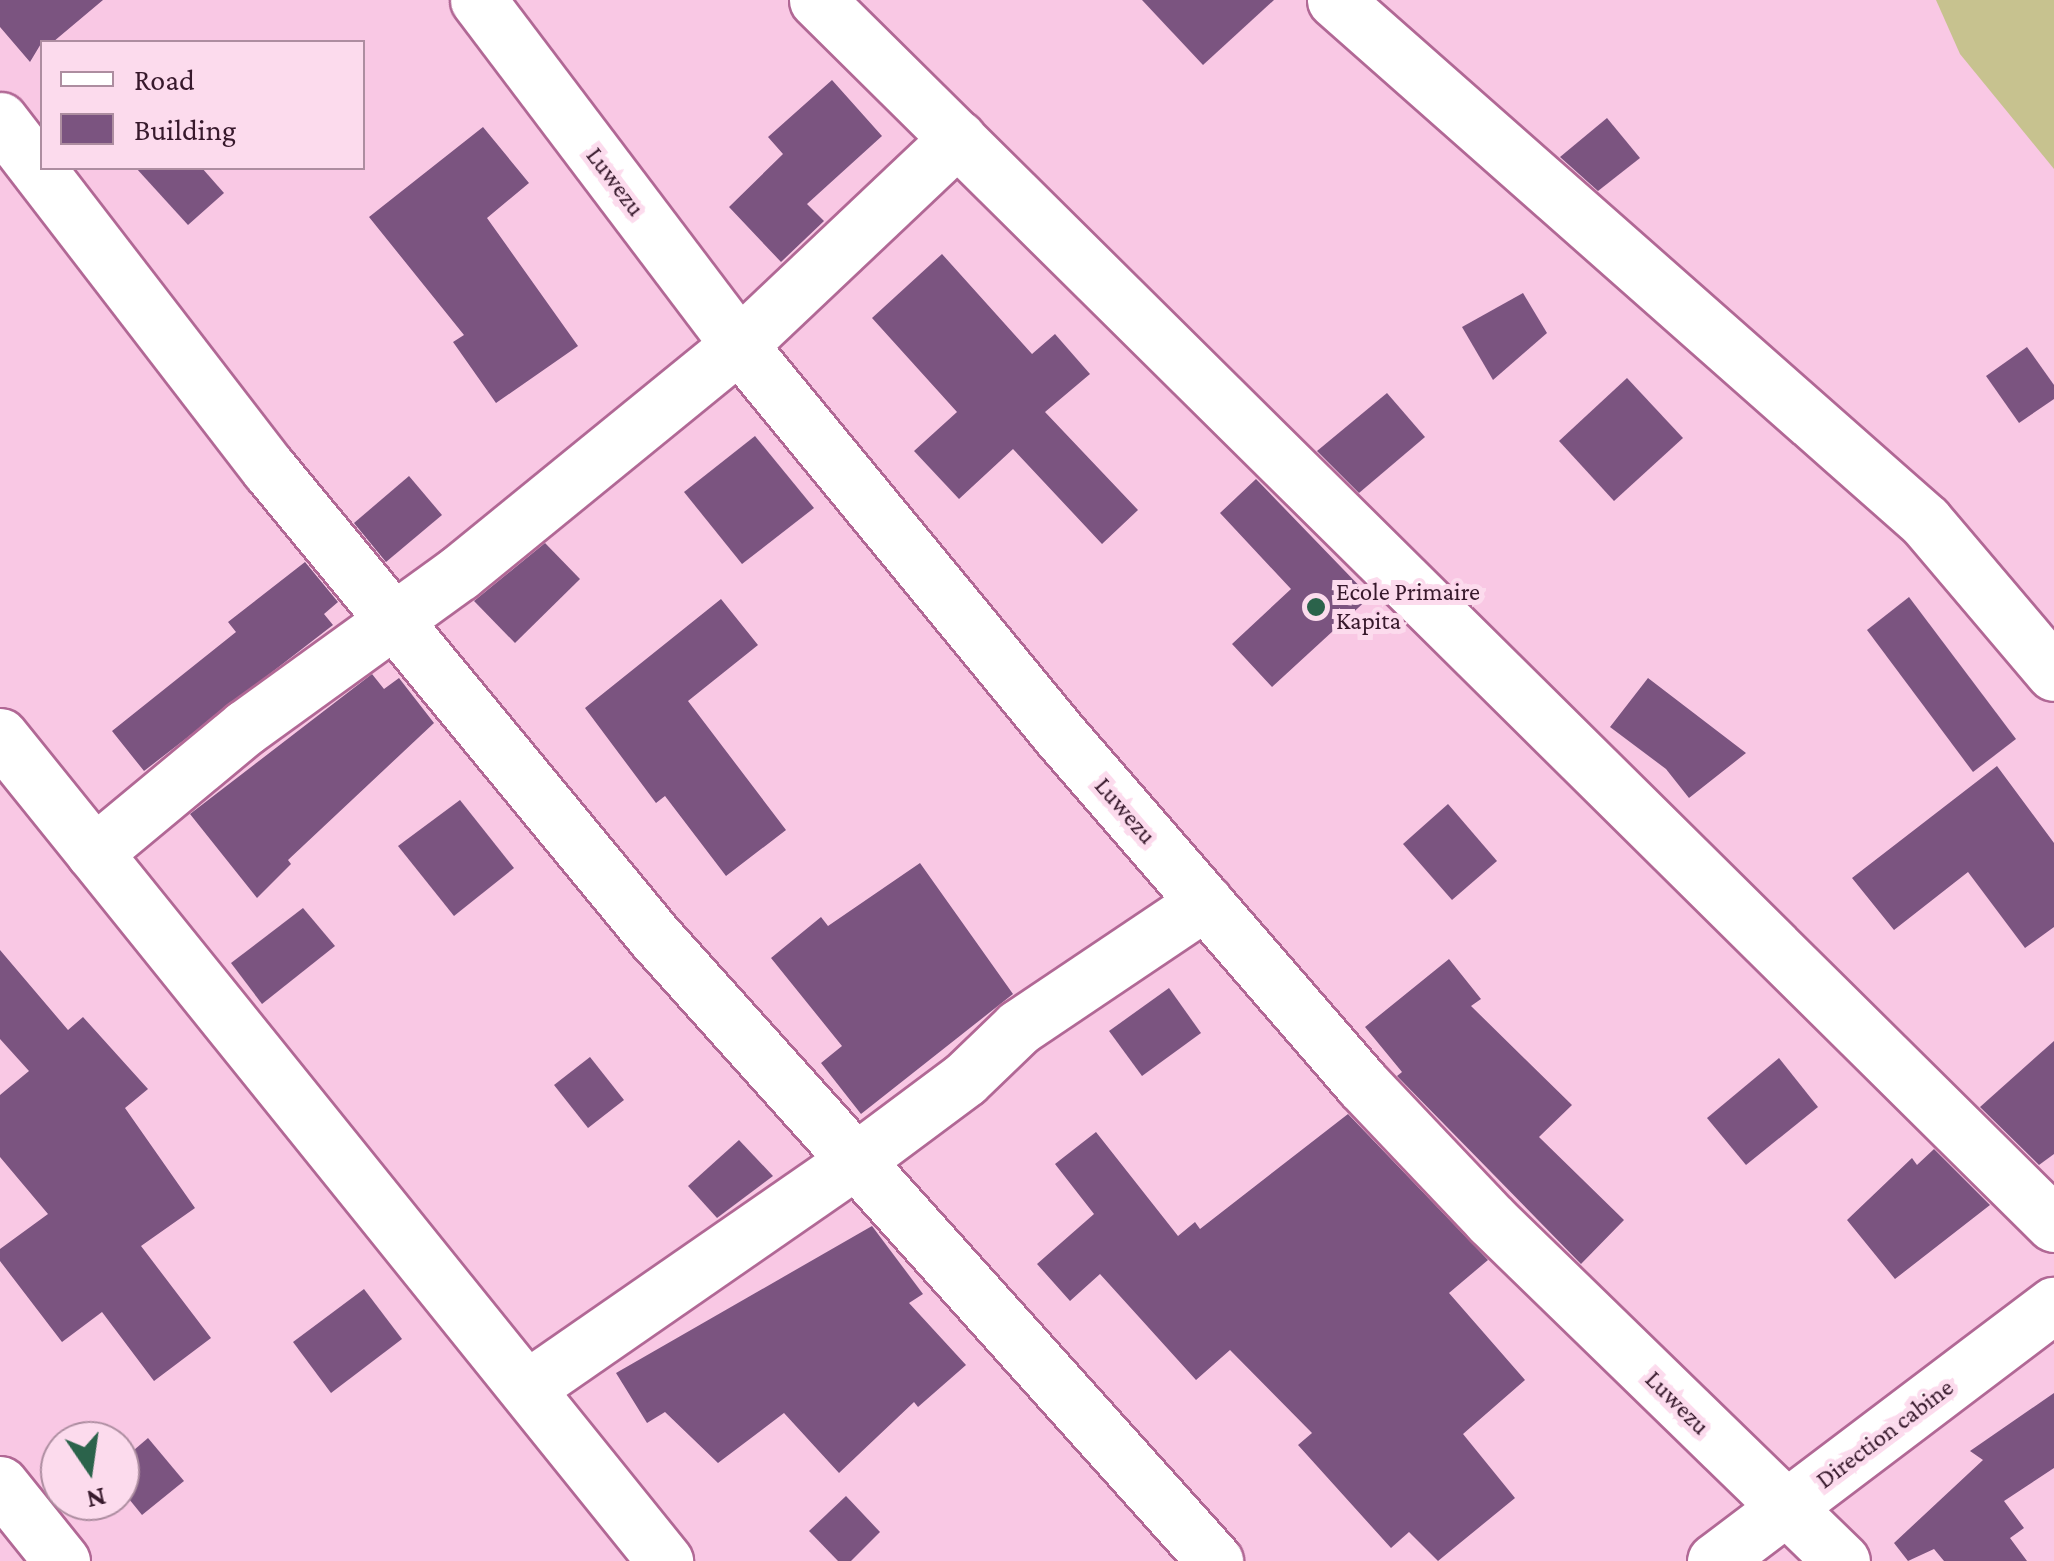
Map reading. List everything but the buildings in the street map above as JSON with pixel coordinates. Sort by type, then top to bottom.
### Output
[{"type":"street","name":"Luwezu","points":[[478,0],[738,345],[1205,902],[1428,1155],[1842,1561]]},
{"type":"street","points":[[817,0],[2054,1224]]},
{"type":"street","points":[[1335,0],[1925,521],[2054,673]]},
{"type":"street","points":[[0,120],[269,469],[654,936],[1215,1561]]},
{"type":"street","points":[[94,853],[246,727],[394,619],[738,345],[958,138]]},
{"type":"street","points":[[0,736],[665,1561]]},
{"type":"street","points":[[527,1388],[855,1161],[966,1079],[1019,1027],[1205,902]]},
{"type":"street","name":"Direction cabine","points":[[1714,1561],[2054,1305]]},
{"type":"street","points":[[0,1484],[62,1561]]},
{"type":"shaded area","points":[[1936,0],[2054,0],[2054,169],[1960,54]]},
{"type":"place","name":"Ecole Primaire Kapita","points":[[1316,607]]}]
